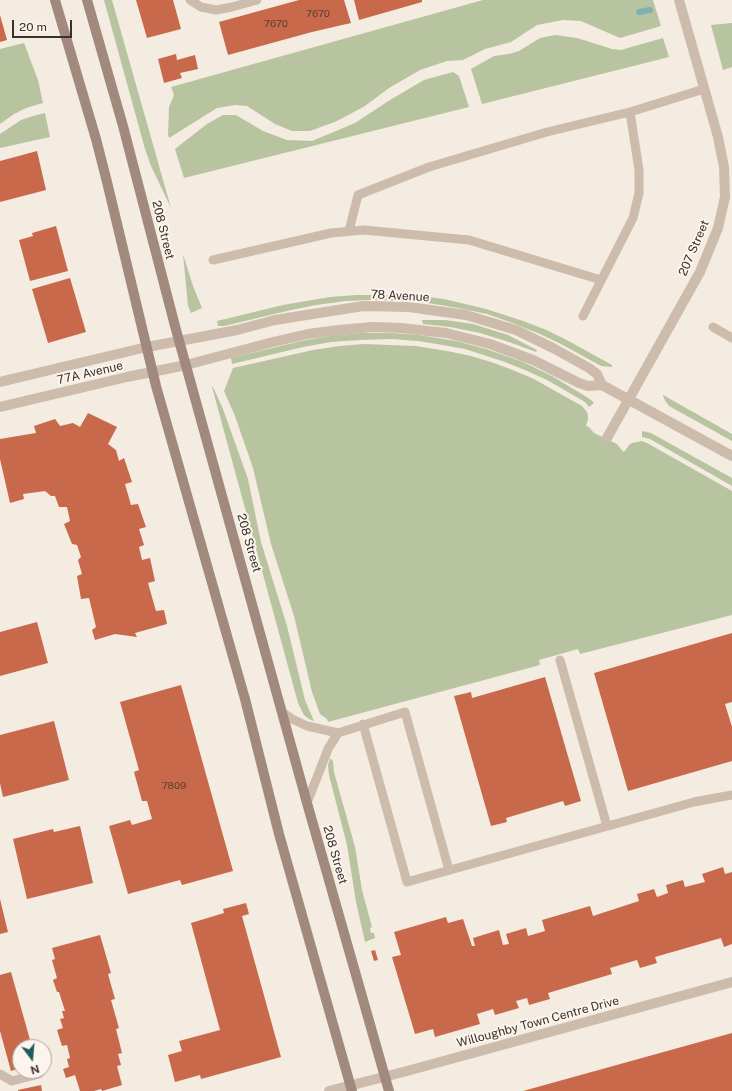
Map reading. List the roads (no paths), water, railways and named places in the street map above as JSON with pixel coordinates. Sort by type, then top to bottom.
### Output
[{"type":"main road","points":[[55,0],[107,182],[146,347],[245,699],[279,834],[351,1088]]},
{"type":"main road","name":"208 Street","points":[[87,0],[123,126],[179,341],[307,803],[389,1091]]},
{"type":"street","name":"207 Street","points":[[607,438],[700,272],[718,228],[725,197],[724,167],[718,137],[679,0]]},
{"type":"street","name":"78 Avenue","points":[[179,341],[236,330],[274,320],[363,306],[409,307],[466,315],[516,330],[589,368],[597,374],[602,385]]},
{"type":"street","name":"78 Avenue","points":[[186,365],[250,347],[308,334],[373,327],[401,328],[446,333],[490,344],[533,360],[588,386],[602,385],[732,456]]},
{"type":"street","name":"77A Avenue","points":[[0,382],[146,347],[179,341]]},
{"type":"street","name":"77A Avenue","points":[[0,407],[186,365]]},
{"type":"street","name":"Willoughby Town Centre Drive","points":[[329,1091],[351,1088],[385,1077],[732,982]]},
{"type":"lane","points":[[190,0],[201,7],[216,10],[258,0]]},
{"type":"lane","points":[[349,231],[358,195],[429,167],[547,132],[630,112],[704,89]]},
{"type":"lane","points":[[583,316],[633,218],[639,192],[639,170],[630,112]]},
{"type":"lane","points":[[213,260],[331,233],[364,230],[469,240],[601,280]]},
{"type":"lane","points":[[713,327],[732,338]]},
{"type":"lane","points":[[560,660],[607,826]]},
{"type":"lane","points":[[282,712],[292,719],[307,726],[338,733],[405,712],[449,870]]},
{"type":"lane","points":[[363,724],[407,882],[694,802],[732,795]]},
{"type":"lane","points":[[307,803],[328,749],[338,733]]},
{"type":"lane","points":[[0,1074],[12,1080],[16,1079]]},
{"type":"waterway","points":[[639,12],[650,10]]}]
